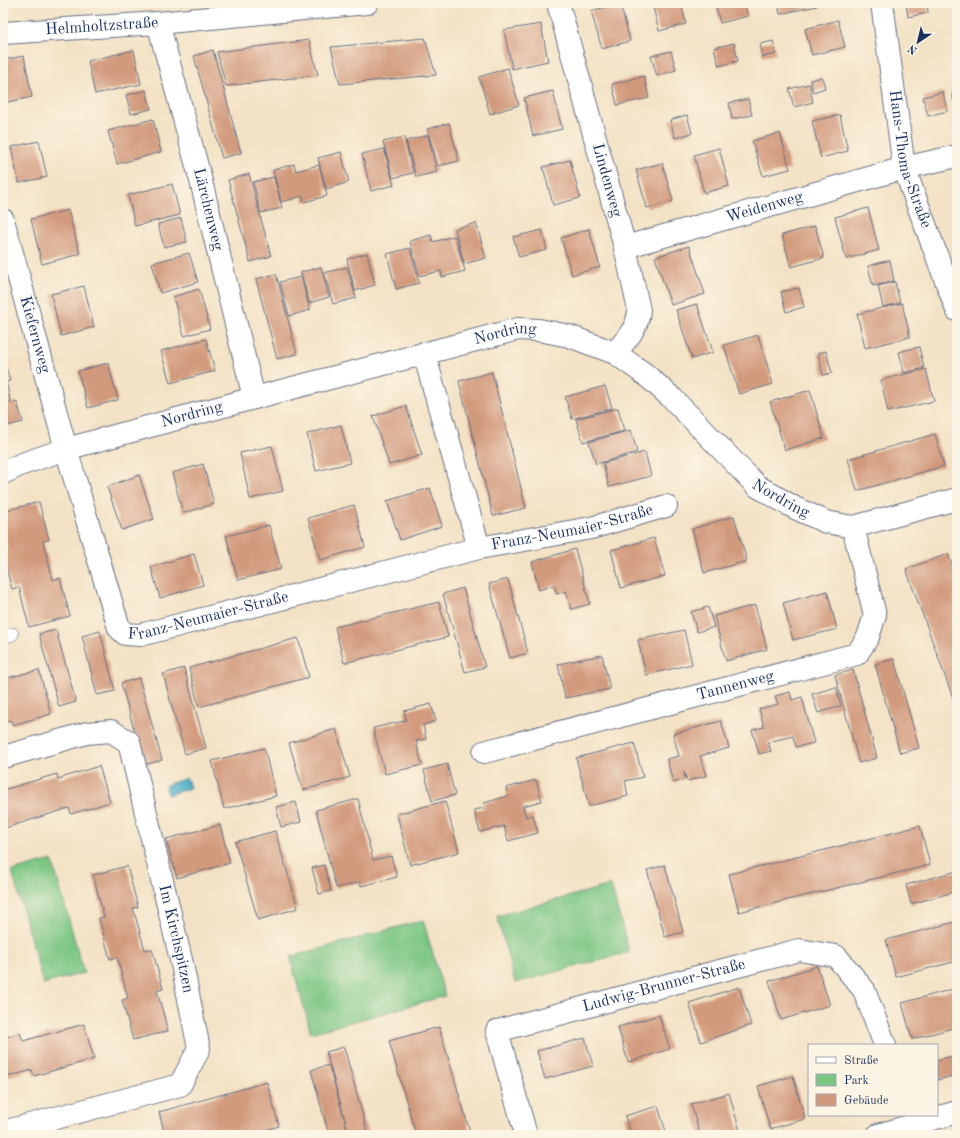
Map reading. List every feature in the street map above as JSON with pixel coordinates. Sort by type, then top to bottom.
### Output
[{"type":"street","name":"Helmholtzstraße","points":[[3,33],[158,23],[367,3]]},
{"type":"street","name":"Lindenweg","points":[[558,3],[625,247],[639,310],[639,319],[633,330],[615,353]]},
{"type":"street","name":"Hans-Thoma-Straße","points":[[882,3],[904,168],[957,310]]},
{"type":"street","name":"Lärchenweg","points":[[158,23],[200,178],[254,398]]},
{"type":"street","name":"Weidenweg","points":[[625,247],[904,168],[957,156]]},
{"type":"street","name":"Kiefernweg","points":[[4,227],[66,450]]},
{"type":"street","name":"Nordring","points":[[3,473],[22,464],[66,450],[254,398],[518,329],[539,330],[569,336],[615,353],[646,375],[673,399],[757,486],[795,508],[826,522],[853,527],[957,499]]},
{"type":"street","name":"Franz-Neumaier-Straße","points":[[424,353],[479,548]]},
{"type":"street","name":"Franz-Neumaier-Straße","points":[[66,450],[119,628],[125,634],[140,635],[479,548],[591,528],[666,506]]},
{"type":"street","name":"Tannenweg","points":[[484,752],[857,654],[868,637],[875,615],[853,527]]},
{"type":"street","name":"Im Kirchspitzen","points":[[3,757],[87,733],[111,731],[129,742],[182,964],[199,1049],[180,1085],[3,1132]]},
{"type":"street","name":"Ludwig-Brunner-Straße","points":[[526,1135],[497,1032],[799,950],[836,956],[864,990],[885,1044]]},
{"type":"street","points":[[878,1135],[957,1112]]},
{"type":"green space","points":[[52,860],[84,973],[43,984],[12,871]]},
{"type":"green space","points":[[611,885],[629,952],[515,983],[497,916]]},
{"type":"green space","points":[[423,920],[445,996],[311,1033],[290,957]]},
{"type":"water","points":[[187,778],[190,788],[168,795],[165,785]]},
{"type":"building","points":[[620,3],[630,41],[602,49],[591,11]]},
{"type":"building","points":[[652,3],[681,3],[686,24],[659,31]]},
{"type":"building","points":[[715,3],[744,3],[748,16],[720,23]]},
{"type":"building","points":[[778,3],[816,3],[817,6],[780,14]]},
{"type":"building","points":[[906,3],[927,3],[928,13],[908,17]]},
{"type":"building","points":[[838,20],[845,47],[812,55],[805,29]]},
{"type":"building","points":[[541,24],[548,61],[512,69],[504,30]]},
{"type":"building","points":[[425,38],[436,75],[340,84],[331,47]]},
{"type":"building","points":[[309,40],[318,75],[226,86],[217,52]]},
{"type":"building","points":[[773,41],[776,54],[763,57],[760,44]]},
{"type":"building","points":[[734,43],[738,61],[719,66],[714,48]]},
{"type":"building","points":[[134,50],[141,84],[95,94],[88,61]]},
{"type":"building","points":[[213,50],[241,153],[222,158],[194,56]]},
{"type":"building","points":[[671,51],[676,70],[657,76],[651,56]]},
{"type":"building","points":[[24,56],[32,97],[3,103],[3,60]]},
{"type":"building","points":[[508,68],[519,105],[490,114],[479,77]]},
{"type":"building","points":[[644,76],[649,98],[617,105],[612,84]]},
{"type":"building","points":[[822,77],[825,88],[813,92],[810,80]]},
{"type":"building","points":[[809,84],[813,102],[794,107],[789,89]]},
{"type":"building","points":[[146,90],[151,109],[131,114],[126,95]]},
{"type":"building","points":[[553,91],[562,129],[533,136],[524,98]]},
{"type":"building","points":[[943,92],[947,111],[928,116],[923,97]]},
{"type":"building","points":[[957,92],[957,111],[956,111],[952,93]]},
{"type":"building","points":[[748,99],[752,115],[732,119],[729,103]]},
{"type":"building","points":[[687,115],[692,133],[675,138],[670,120]]},
{"type":"building","points":[[840,115],[848,151],[821,158],[812,121]]},
{"type":"building","points":[[153,119],[161,152],[117,164],[108,131]]},
{"type":"building","points":[[449,123],[459,161],[438,166],[427,129]]},
{"type":"building","points":[[780,133],[790,169],[763,176],[752,141]]},
{"type":"building","points":[[428,135],[437,172],[416,177],[406,141]]},
{"type":"building","points":[[404,137],[413,173],[393,178],[383,142]]},
{"type":"building","points":[[39,141],[47,177],[19,183],[11,147]]},
{"type":"building","points":[[719,148],[729,186],[704,193],[694,155]]},
{"type":"building","points":[[384,149],[394,185],[371,191],[362,154]]},
{"type":"building","points":[[341,152],[349,182],[326,189],[318,158]]},
{"type":"building","points":[[570,160],[580,198],[553,205],[543,167]]},
{"type":"building","points":[[662,163],[673,201],[647,208],[636,170]]},
{"type":"building","points":[[294,164],[296,171],[319,165],[327,196],[304,202],[303,196],[281,202],[273,170]]},
{"type":"building","points":[[249,174],[271,256],[250,262],[228,180]]},
{"type":"building","points":[[274,177],[282,208],[261,213],[253,182]]},
{"type":"building","points":[[172,184],[180,215],[135,226],[128,195]]},
{"type":"building","points":[[868,208],[879,250],[846,259],[835,217]]},
{"type":"building","points":[[68,210],[80,254],[42,264],[31,219]]},
{"type":"building","points":[[181,218],[187,242],[164,247],[158,224]]},
{"type":"building","points":[[476,223],[486,258],[464,264],[455,229]]},
{"type":"building","points":[[815,226],[824,258],[791,267],[782,235]]},
{"type":"building","points":[[589,229],[600,267],[572,275],[561,238]]},
{"type":"building","points":[[542,230],[547,250],[519,257],[513,237]]},
{"type":"building","points":[[431,235],[433,242],[455,236],[465,271],[442,277],[441,271],[419,276],[410,241]]},
{"type":"building","points":[[689,246],[705,294],[671,305],[655,257]]},
{"type":"building","points":[[410,248],[419,283],[396,289],[387,254]]},
{"type":"building","points":[[189,253],[198,282],[160,293],[152,263]]},
{"type":"building","points":[[367,253],[375,285],[355,291],[347,259]]},
{"type":"building","points":[[890,260],[894,281],[873,286],[868,266]]},
{"type":"building","points":[[321,267],[329,297],[309,303],[301,272]]},
{"type":"building","points":[[347,267],[356,298],[333,304],[324,273]]},
{"type":"building","points":[[276,274],[297,354],[277,359],[256,279]]},
{"type":"building","points":[[301,277],[310,310],[289,316],[280,282]]},
{"type":"building","points":[[895,282],[900,303],[883,307],[878,286]]},
{"type":"building","points":[[84,286],[94,327],[61,336],[51,294]]},
{"type":"building","points":[[799,288],[804,307],[786,312],[781,292]]},
{"type":"building","points":[[199,289],[210,329],[184,336],[173,297]]},
{"type":"building","points":[[902,303],[910,337],[865,348],[857,314]]},
{"type":"building","points":[[697,304],[713,352],[692,359],[676,310]]},
{"type":"building","points":[[758,335],[773,384],[739,394],[724,345]]},
{"type":"building","points":[[206,339],[215,371],[170,383],[161,351]]},
{"type":"building","points":[[919,347],[924,368],[904,373],[899,352]]},
{"type":"building","points":[[826,351],[832,373],[823,375],[818,353]]},
{"type":"building","points":[[3,361],[10,381],[6,382],[11,403],[17,402],[23,422],[3,427]]},
{"type":"building","points":[[108,363],[118,400],[88,408],[78,371]]},
{"type":"building","points":[[926,369],[934,401],[888,412],[881,380]]},
{"type":"building","points":[[492,372],[526,508],[493,516],[459,381]]},
{"type":"building","points":[[605,386],[612,408],[572,419],[565,397]]},
{"type":"building","points":[[810,390],[824,438],[785,450],[770,402]]},
{"type":"building","points":[[406,406],[422,455],[389,465],[373,416]]},
{"type":"building","points":[[618,408],[624,431],[583,442],[576,419]]},
{"type":"building","points":[[341,425],[350,463],[316,471],[307,434]]},
{"type":"building","points":[[631,430],[637,452],[596,464],[589,442]]},
{"type":"building","points":[[935,434],[944,466],[857,491],[848,459]]},
{"type":"building","points":[[272,446],[283,491],[250,499],[240,453]]},
{"type":"building","points":[[645,452],[651,476],[609,487],[603,463]]},
{"type":"building","points":[[203,464],[214,504],[183,513],[172,473]]},
{"type":"building","points":[[139,475],[154,519],[122,530],[107,487]]},
{"type":"building","points":[[430,488],[442,526],[400,540],[387,501]]},
{"type":"building","points":[[39,502],[49,540],[43,541],[53,580],[60,578],[70,616],[29,627],[19,587],[12,589],[3,557],[3,551],[8,550],[3,531],[3,511]]},
{"type":"building","points":[[354,505],[365,547],[320,560],[308,518]]},
{"type":"building","points":[[734,516],[747,561],[704,573],[692,529]]},
{"type":"building","points":[[269,525],[281,569],[238,580],[226,536]]},
{"type":"building","points":[[654,538],[665,576],[621,588],[611,550]]},
{"type":"building","points":[[575,549],[590,604],[571,609],[566,591],[557,594],[554,585],[539,590],[532,562]]},
{"type":"building","points":[[194,554],[203,585],[160,598],[151,567]]},
{"type":"building","points":[[948,554],[957,578],[957,709],[906,569]]},
{"type":"building","points":[[508,579],[528,653],[510,658],[489,584]]},
{"type":"building","points":[[463,588],[485,667],[465,672],[443,594]]},
{"type":"building","points":[[827,591],[837,629],[793,640],[783,603]]},
{"type":"building","points":[[439,602],[448,637],[344,663],[335,627]]},
{"type":"building","points":[[755,605],[767,649],[726,661],[714,616]]},
{"type":"building","points":[[708,607],[714,627],[697,632],[691,612]]},
{"type":"building","points":[[56,630],[76,702],[59,707],[39,634]]},
{"type":"building","points":[[684,630],[692,664],[646,675],[638,640]]},
{"type":"building","points":[[100,631],[115,691],[97,695],[82,636]]},
{"type":"building","points":[[298,638],[309,677],[199,707],[189,668]]},
{"type":"building","points":[[602,655],[610,689],[565,698],[558,664]]},
{"type":"building","points":[[894,659],[919,748],[900,753],[875,664]]},
{"type":"building","points":[[184,668],[206,748],[185,754],[163,674]]},
{"type":"building","points":[[39,670],[51,714],[12,725],[11,720],[3,722],[3,679]]},
{"type":"building","points":[[853,670],[877,758],[859,763],[835,675]]},
{"type":"building","points":[[139,678],[162,760],[144,765],[121,683]]},
{"type":"building","points":[[836,687],[841,706],[818,713],[812,694]]},
{"type":"building","points":[[790,692],[792,700],[802,697],[814,743],[796,747],[793,736],[768,742],[771,751],[759,754],[752,730],[764,727],[759,709],[778,704],[775,696]]},
{"type":"building","points":[[431,704],[436,721],[423,725],[426,739],[416,741],[422,765],[385,774],[373,728],[404,721],[406,720],[404,711]]},
{"type":"building","points":[[721,721],[729,748],[700,756],[706,776],[687,781],[684,772],[685,779],[673,783],[667,759],[679,756],[673,734]]},
{"type":"building","points":[[336,729],[350,777],[303,790],[289,743]]},
{"type":"building","points":[[634,743],[643,777],[625,781],[628,796],[589,806],[576,758]]},
{"type":"building","points":[[264,748],[276,796],[224,809],[212,761]]},
{"type":"building","points":[[447,764],[455,795],[432,801],[424,770]]},
{"type":"building","points":[[99,766],[110,802],[71,814],[69,808],[5,828],[3,823],[3,790],[57,774],[58,779]]},
{"type":"building","points":[[536,780],[542,801],[523,806],[526,817],[533,815],[538,833],[508,841],[504,826],[480,832],[474,810],[485,808],[484,803],[508,796],[506,788]]},
{"type":"building","points":[[358,799],[373,860],[391,856],[397,877],[361,886],[360,882],[336,888],[316,810]]},
{"type":"building","points":[[445,801],[459,852],[410,865],[397,814]]},
{"type":"building","points":[[296,802],[301,822],[281,827],[276,807]]},
{"type":"building","points":[[220,825],[230,863],[177,878],[166,839]]},
{"type":"building","points":[[920,826],[930,865],[739,912],[729,874]]},
{"type":"building","points":[[275,831],[298,908],[258,920],[235,842]]},
{"type":"building","points":[[324,865],[331,891],[319,894],[312,868]]},
{"type":"building","points":[[665,865],[683,932],[665,937],[647,870]]},
{"type":"building","points":[[127,866],[138,907],[133,908],[145,950],[152,949],[163,989],[157,991],[168,1031],[133,1040],[122,1000],[128,998],[117,957],[110,959],[99,918],[104,917],[93,875]]},
{"type":"building","points":[[957,871],[957,891],[911,904],[906,885]]},
{"type":"building","points":[[955,922],[957,932],[957,961],[896,977],[886,940]]},
{"type":"building","points":[[817,966],[830,1005],[781,1020],[769,981]]},
{"type":"building","points":[[739,987],[751,1025],[701,1042],[689,1003]]},
{"type":"building","points":[[957,988],[957,1027],[912,1039],[902,1003]]},
{"type":"building","points":[[659,1015],[670,1049],[628,1062],[618,1027]]},
{"type":"building","points":[[84,1024],[94,1059],[34,1076],[32,1070],[3,1078],[3,1038],[20,1033],[23,1041]]},
{"type":"building","points":[[439,1027],[471,1135],[416,1135],[389,1041]]},
{"type":"building","points":[[585,1038],[593,1066],[545,1079],[537,1051]]},
{"type":"building","points":[[344,1047],[368,1135],[349,1135],[326,1052]]},
{"type":"building","points":[[957,1055],[957,1075],[938,1080],[938,1060]]},
{"type":"building","points":[[329,1065],[349,1135],[329,1135],[311,1070]]},
{"type":"building","points":[[793,1076],[805,1119],[770,1129],[758,1086]]},
{"type":"building","points":[[267,1082],[279,1126],[249,1135],[165,1135],[159,1112]]},
{"type":"building","points":[[729,1093],[741,1135],[700,1135],[691,1104]]},
{"type":"building","points":[[658,1106],[667,1135],[631,1135],[625,1116]]}]
